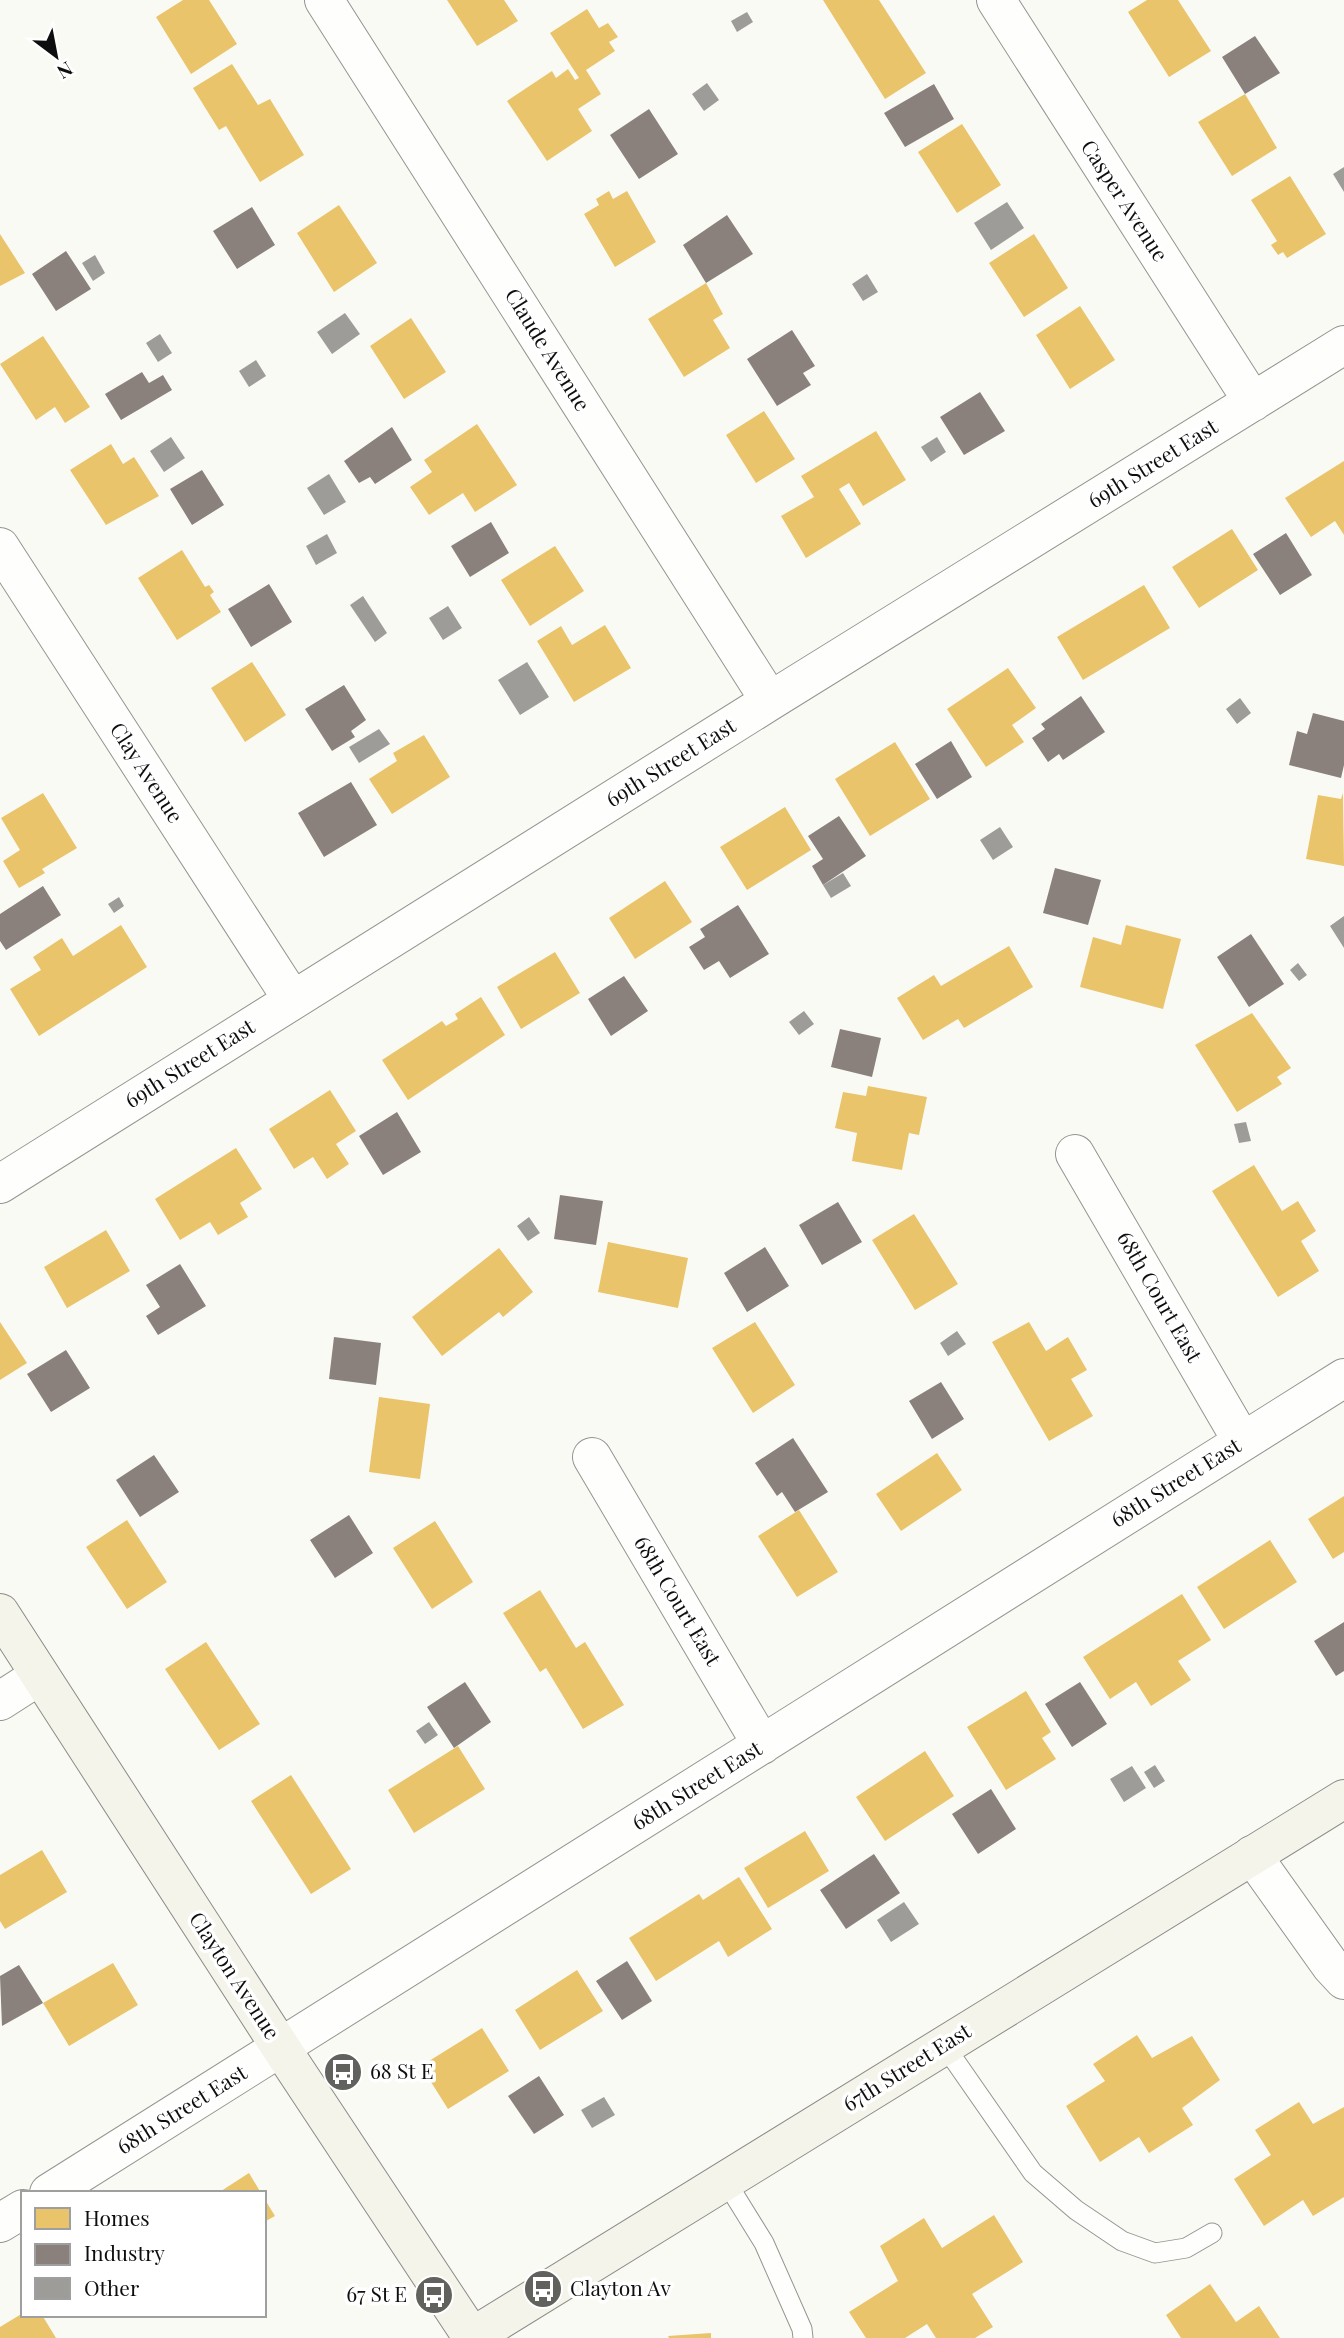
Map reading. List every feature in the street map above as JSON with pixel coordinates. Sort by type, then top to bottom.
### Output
[{"type":"street","name":"Claude Avenue","points":[[324,0],[770,701]]},
{"type":"street","name":"Casper Avenue","points":[[996,0],[1253,402]]},
{"type":"street","name":"69th Street East","points":[[0,1184],[292,999],[1344,345]]},
{"type":"street","name":"Clay Avenue","points":[[0,547],[292,999]]},
{"type":"street","name":"68th Court East","points":[[1075,1154],[1242,1441]]},
{"type":"street","name":"68th Street East","points":[[52,2191],[1344,1378]]},
{"type":"street","name":"68th Court East","points":[[592,1457],[762,1745]]},
{"type":"street","name":"Clayton Avenue","points":[[0,1613],[471,2337]]},
{"type":"street","points":[[0,1701],[39,1676]]},
{"type":"street","name":"67th Street East","points":[[471,2337],[1344,1799]]},
{"type":"street","points":[[1252,1855],[1331,1966],[1344,1980]]},
{"type":"street","points":[[0,2223],[21,2210]]},
{"type":"lane","points":[[944,2045],[1033,2173],[1076,2210],[1122,2241],[1155,2253],[1186,2248],[1212,2233]]},
{"type":"lane","points":[[725,2180],[764,2244],[802,2329],[803,2338]]},
{"type":"building: Homes","points":[[183,0],[209,0],[237,44],[191,74],[156,17]]},
{"type":"building: Homes","points":[[447,0],[504,0],[518,21],[477,46]]},
{"type":"building: Homes","points":[[823,0],[879,0],[926,73],[885,99]]},
{"type":"building: Homes","points":[[1147,0],[1178,0],[1211,51],[1169,77],[1128,12]]},
{"type":"building: Homes","points":[[587,9],[599,28],[608,23],[618,37],[609,42],[615,51],[586,70],[601,94],[578,109],[592,131],[547,161],[507,101],[552,71],[556,78],[568,69],[575,80],[579,78],[550,33]]},
{"type":"building: Homes","points":[[232,64],[258,105],[270,99],[304,155],[260,182],[226,126],[219,130],[193,88]]},
{"type":"building: Homes","points":[[1245,94],[1277,148],[1232,176],[1198,122]]},
{"type":"building: Homes","points":[[962,124],[1001,185],[957,213],[918,152]]},
{"type":"building: Homes","points":[[1290,176],[1326,234],[1287,258],[1283,252],[1278,255],[1271,245],[1277,241],[1251,200]]},
{"type":"building: Homes","points":[[609,191],[613,199],[627,191],[656,242],[615,267],[584,214],[599,205],[596,199]]},
{"type":"building: Homes","points":[[339,205],[377,263],[334,292],[297,233]]},
{"type":"building: Homes","points":[[0,234],[25,273],[0,286]]},
{"type":"building: Homes","points":[[1034,234],[1068,288],[1024,317],[989,263]]},
{"type":"building: Homes","points":[[706,283],[723,314],[713,320],[730,348],[684,377],[648,319]]},
{"type":"building: Homes","points":[[1080,306],[1115,360],[1070,389],[1036,335]]},
{"type":"building: Homes","points":[[411,318],[446,372],[404,399],[370,346]]},
{"type":"building: Homes","points":[[43,336],[90,407],[65,423],[55,407],[36,420],[0,364]]},
{"type":"building: Homes","points":[[764,411],[795,459],[756,483],[726,435]]},
{"type":"building: Homes","points":[[477,424],[517,485],[475,512],[463,493],[429,515],[410,487],[432,472],[424,460]]},
{"type":"building: Homes","points":[[876,431],[906,480],[863,506],[849,483],[839,489],[861,524],[806,558],[781,516],[814,497],[801,476]]},
{"type":"building: Homes","points":[[111,444],[123,464],[134,457],[159,496],[106,525],[70,470]]},
{"type":"building: Homes","points":[[1344,461],[1344,535],[1335,521],[1311,537],[1285,498]]},
{"type":"building: Homes","points":[[1232,529],[1258,570],[1199,608],[1172,567]]},
{"type":"building: Homes","points":[[555,546],[584,591],[530,626],[501,580]]},
{"type":"building: Homes","points":[[182,550],[205,587],[209,585],[214,592],[210,595],[221,612],[177,640],[138,578]]},
{"type":"building: Homes","points":[[1144,585],[1170,628],[1083,680],[1057,637]]},
{"type":"building: Homes","points":[[605,625],[631,668],[574,702],[537,641],[561,626],[572,645]]},
{"type":"building: Homes","points":[[252,662],[286,715],[245,742],[211,688]]},
{"type":"building: Homes","points":[[1008,668],[1036,708],[1012,725],[1024,742],[986,767],[947,709]]},
{"type":"building: Homes","points":[[424,735],[450,777],[392,814],[369,779],[397,761],[393,753]]},
{"type":"building: Homes","points":[[895,742],[930,799],[870,836],[835,779]]},
{"type":"building: Homes","points":[[43,793],[77,848],[42,869],[45,873],[19,888],[3,861],[20,850],[1,818]]},
{"type":"building: Homes","points":[[1343,793],[1344,866],[1306,859],[1318,795],[1341,799]]},
{"type":"building: Homes","points":[[785,807],[811,850],[747,890],[720,847]]},
{"type":"building: Homes","points":[[665,881],[692,922],[635,959],[609,918]]},
{"type":"building: Homes","points":[[121,925],[147,967],[39,1036],[10,989],[41,970],[33,957],[62,938],[73,956]]},
{"type":"building: Homes","points":[[1126,925],[1181,939],[1163,1009],[1080,987],[1093,937],[1121,945]]},
{"type":"building: Homes","points":[[1009,946],[1033,987],[964,1028],[958,1019],[923,1040],[897,998],[934,975],[941,986]]},
{"type":"building: Homes","points":[[555,952],[580,993],[521,1029],[497,987]]},
{"type":"building: Homes","points":[[481,997],[505,1035],[408,1100],[382,1060],[442,1021],[446,1026],[458,1019],[455,1014]]},
{"type":"building: Homes","points":[[1252,1013],[1291,1068],[1277,1077],[1282,1084],[1237,1112],[1195,1045]]},
{"type":"building: Homes","points":[[868,1086],[927,1097],[919,1135],[909,1133],[902,1170],[852,1161],[857,1133],[835,1128],[843,1092],[866,1096]]},
{"type":"building: Homes","points":[[330,1090],[356,1131],[336,1144],[349,1164],[327,1179],[313,1157],[294,1169],[269,1129]]},
{"type":"building: Homes","points":[[236,1148],[262,1189],[240,1203],[248,1217],[218,1235],[210,1222],[180,1240],[155,1199]]},
{"type":"building: Homes","points":[[1254,1165],[1282,1211],[1298,1201],[1316,1231],[1301,1241],[1319,1271],[1278,1297],[1212,1191]]},
{"type":"building: Homes","points":[[914,1214],[958,1284],[915,1310],[872,1240]]},
{"type":"building: Homes","points":[[106,1230],[130,1271],[67,1308],[44,1267]]},
{"type":"building: Homes","points":[[608,1242],[688,1258],[678,1308],[598,1292]]},
{"type":"building: Homes","points":[[499,1248],[533,1292],[503,1317],[499,1312],[442,1356],[412,1317]]},
{"type":"building: Homes","points":[[0,1322],[27,1363],[0,1380]]},
{"type":"building: Homes","points":[[755,1322],[795,1385],[753,1413],[712,1348]]},
{"type":"building: Homes","points":[[1029,1322],[1046,1351],[1068,1337],[1087,1370],[1071,1379],[1093,1416],[1049,1441],[992,1342]]},
{"type":"building: Homes","points":[[379,1397],[430,1404],[420,1479],[369,1472]]},
{"type":"building: Homes","points":[[937,1453],[962,1490],[901,1531],[876,1494]]},
{"type":"building: Homes","points":[[1344,1496],[1344,1552],[1333,1559],[1308,1519]]},
{"type":"building: Homes","points":[[799,1510],[838,1572],[797,1597],[758,1536]]},
{"type":"building: Homes","points":[[127,1520],[167,1582],[127,1609],[86,1547]]},
{"type":"building: Homes","points":[[435,1521],[473,1582],[432,1609],[393,1548]]},
{"type":"building: Homes","points":[[1270,1540],[1297,1582],[1224,1629],[1197,1587]]},
{"type":"building: Homes","points":[[540,1590],[576,1648],[585,1642],[624,1705],[583,1729],[546,1668],[540,1672],[503,1613]]},
{"type":"building: Homes","points":[[1182,1594],[1211,1640],[1178,1661],[1191,1680],[1151,1706],[1136,1682],[1110,1699],[1083,1657]]},
{"type":"building: Homes","points":[[206,1642],[260,1724],[219,1750],[165,1669]]},
{"type":"building: Homes","points":[[1026,1691],[1051,1732],[1042,1738],[1056,1759],[1006,1790],[967,1727]]},
{"type":"building: Homes","points":[[458,1746],[485,1789],[414,1833],[388,1790]]},
{"type":"building: Homes","points":[[925,1751],[954,1796],[885,1841],[856,1797]]},
{"type":"building: Homes","points":[[291,1775],[351,1869],[311,1894],[251,1801]]},
{"type":"building: Homes","points":[[805,1831],[829,1871],[768,1908],[744,1868]]},
{"type":"building: Homes","points":[[42,1850],[67,1892],[5,1929],[0,1921],[0,1875]]},
{"type":"building: Homes","points":[[739,1877],[772,1929],[728,1957],[719,1941],[656,1981],[629,1938],[699,1894],[703,1900]]},
{"type":"building: Homes","points":[[113,1963],[138,2005],[69,2046],[43,2003]]},
{"type":"building: Homes","points":[[577,1970],[603,2011],[540,2050],[515,2010]]},
{"type":"building: Homes","points":[[482,2028],[509,2071],[448,2109],[421,2066]]},
{"type":"building: Homes","points":[[1137,2035],[1152,2058],[1192,2036],[1220,2080],[1182,2108],[1193,2125],[1149,2153],[1139,2137],[1100,2162],[1066,2106],[1105,2081],[1093,2064]]},
{"type":"building: Homes","points":[[1299,2102],[1313,2124],[1344,2107],[1344,2197],[1313,2216],[1303,2200],[1264,2226],[1234,2179],[1271,2155],[1255,2130]]},
{"type":"building: Homes","points":[[249,2173],[260,2191],[221,2191]]},
{"type":"building: Homes","points":[[266,2201],[275,2216],[266,2221]]},
{"type":"building: Homes","points":[[994,2215],[1023,2262],[972,2294],[993,2327],[975,2338],[936,2338],[927,2324],[905,2338],[866,2338],[849,2312],[898,2281],[880,2246],[924,2218],[942,2248]]},
{"type":"building: Homes","points":[[1210,2284],[1236,2322],[1259,2306],[1280,2338],[1181,2338],[1166,2315]]},
{"type":"building: Homes","points":[[21,2314],[21,2317],[43,2317],[56,2338],[0,2338],[0,2327]]},
{"type":"building: Homes","points":[[711,2333],[711,2338],[668,2336]]},
{"type":"building: Industry","points":[[1255,36],[1280,73],[1245,94],[1222,57]]},
{"type":"building: Industry","points":[[934,84],[954,119],[905,147],[884,113]]},
{"type":"building: Industry","points":[[649,109],[678,154],[639,179],[610,135]]},
{"type":"building: Industry","points":[[252,207],[275,245],[237,269],[213,231]]},
{"type":"building: Industry","points":[[727,215],[753,254],[706,283],[683,245]]},
{"type":"building: Industry","points":[[66,251],[91,289],[56,311],[32,274]]},
{"type":"building: Industry","points":[[792,330],[815,366],[803,373],[811,385],[777,406],[747,359]]},
{"type":"building: Industry","points":[[142,372],[149,383],[163,375],[172,390],[121,420],[105,394]]},
{"type":"building: Industry","points":[[980,392],[1005,431],[964,455],[940,417]]},
{"type":"building: Industry","points":[[392,427],[412,460],[375,484],[370,477],[359,483],[344,461]]},
{"type":"building: Industry","points":[[202,470],[224,505],[192,525],[170,489]]},
{"type":"building: Industry","points":[[491,522],[509,553],[470,577],[451,546]]},
{"type":"building: Industry","points":[[1286,533],[1312,575],[1280,595],[1253,554]]},
{"type":"building: Industry","points":[[269,584],[292,622],[251,647],[228,609]]},
{"type":"building: Industry","points":[[344,685],[366,720],[351,731],[355,737],[332,751],[305,709]]},
{"type":"building: Industry","points":[[1081,696],[1105,732],[1063,760],[1059,754],[1048,762],[1032,738],[1045,729],[1041,724]]},
{"type":"building: Industry","points":[[1313,713],[1344,721],[1344,765],[1341,778],[1289,765],[1297,731],[1307,734]]},
{"type":"building: Industry","points":[[951,741],[972,777],[937,799],[915,764]]},
{"type":"building: Industry","points":[[351,782],[377,825],[324,857],[298,813]]},
{"type":"building: Industry","points":[[839,816],[866,856],[823,885],[812,866],[823,859],[808,836]]},
{"type":"building: Industry","points":[[1055,868],[1101,880],[1088,925],[1043,913]]},
{"type":"building: Industry","points":[[43,886],[61,915],[6,950],[0,941],[0,914]]},
{"type":"building: Industry","points":[[738,905],[769,954],[730,978],[719,961],[704,970],[689,947],[705,937],[700,929]]},
{"type":"building: Industry","points":[[1251,934],[1284,984],[1249,1007],[1217,957]]},
{"type":"building: Industry","points":[[624,976],[648,1011],[611,1036],[588,999]]},
{"type":"building: Industry","points":[[840,1029],[881,1038],[872,1077],[831,1067]]},
{"type":"building: Industry","points":[[397,1112],[421,1152],[383,1175],[359,1136]]},
{"type":"building: Industry","points":[[560,1195],[603,1201],[596,1245],[554,1239]]},
{"type":"building: Industry","points":[[838,1202],[862,1242],[822,1265],[799,1225]]},
{"type":"building: Industry","points":[[765,1247],[789,1286],[747,1312],[724,1273]]},
{"type":"building: Industry","points":[[180,1264],[206,1306],[158,1335],[146,1316],[160,1307],[146,1285]]},
{"type":"building: Industry","points":[[334,1337],[381,1343],[376,1385],[329,1379]]},
{"type":"building: Industry","points":[[66,1350],[90,1388],[51,1412],[27,1374]]},
{"type":"building: Industry","points":[[941,1382],[964,1419],[932,1439],[909,1401]]},
{"type":"building: Industry","points":[[793,1438],[828,1492],[795,1512],[782,1492],[777,1496],[755,1463]]},
{"type":"building: Industry","points":[[154,1455],[179,1492],[140,1517],[116,1480]]},
{"type":"building: Industry","points":[[349,1515],[373,1553],[335,1578],[310,1540]]},
{"type":"building: Industry","points":[[1344,1622],[1344,1671],[1336,1676],[1314,1641]]},
{"type":"building: Industry","points":[[465,1682],[491,1722],[454,1748],[427,1707]]},
{"type":"building: Industry","points":[[1080,1682],[1107,1724],[1072,1747],[1045,1704]]},
{"type":"building: Industry","points":[[991,1789],[1016,1829],[978,1854],[952,1814]]},
{"type":"building: Industry","points":[[874,1854],[900,1893],[846,1929],[820,1890]]},
{"type":"building: Industry","points":[[627,1961],[652,2001],[622,2020],[596,1981]]},
{"type":"building: Industry","points":[[19,1965],[43,2003],[2,2026],[0,1976]]},
{"type":"building: Industry","points":[[539,2076],[564,2115],[534,2134],[508,2096]]},
{"type":"building: Other","points":[[747,12],[753,22],[737,32],[731,21]]},
{"type":"building: Other","points":[[707,83],[719,100],[704,111],[692,94]]},
{"type":"building: Other","points":[[1344,167],[1344,192],[1333,174]]},
{"type":"building: Other","points":[[1007,202],[1024,228],[991,250],[974,223]]},
{"type":"building: Other","points":[[95,255],[105,273],[93,281],[82,263]]},
{"type":"building: Other","points":[[867,274],[878,292],[863,301],[852,284]]},
{"type":"building: Other","points":[[345,313],[360,334],[332,354],[317,332]]},
{"type":"building: Other","points":[[160,334],[172,353],[158,362],[146,343]]},
{"type":"building: Other","points":[[256,360],[266,376],[249,387],[239,371]]},
{"type":"building: Other","points":[[171,437],[185,458],[164,472],[150,451]]},
{"type":"building: Other","points":[[937,437],[946,452],[931,462],[921,447]]},
{"type":"building: Other","points":[[329,474],[346,502],[324,515],[307,488]]},
{"type":"building: Other","points":[[327,534],[337,553],[316,565],[306,546]]},
{"type":"building: Other","points":[[363,596],[387,633],[375,642],[350,605]]},
{"type":"building: Other","points":[[448,606],[462,628],[443,640],[429,618]]},
{"type":"building: Other","points":[[527,662],[549,697],[520,715],[498,680]]},
{"type":"building: Other","points":[[1240,698],[1251,713],[1237,724],[1226,709]]},
{"type":"building: Other","points":[[379,729],[390,744],[359,763],[349,747]]},
{"type":"building: Other","points":[[1000,827],[1013,847],[993,860],[980,840]]},
{"type":"building: Other","points":[[843,873],[851,886],[831,898],[823,885]]},
{"type":"building: Other","points":[[119,897],[124,906],[114,913],[108,904]]},
{"type":"building: Other","points":[[1344,916],[1344,948],[1330,926]]},
{"type":"building: Other","points":[[1298,963],[1307,975],[1299,981],[1290,970]]},
{"type":"building: Other","points":[[804,1011],[814,1024],[799,1035],[789,1022]]},
{"type":"building: Other","points":[[1246,1122],[1251,1141],[1239,1143],[1234,1124]]},
{"type":"building: Other","points":[[529,1217],[540,1233],[528,1241],[517,1226]]},
{"type":"building: Other","points":[[957,1331],[966,1344],[948,1356],[940,1343]]},
{"type":"building: Other","points":[[429,1722],[438,1735],[425,1744],[416,1731]]},
{"type":"building: Other","points":[[1155,1765],[1165,1781],[1154,1788],[1144,1772]]},
{"type":"building: Other","points":[[1132,1766],[1146,1788],[1124,1802],[1110,1779]]},
{"type":"building: Other","points":[[904,1902],[919,1924],[891,1942],[877,1920]]},
{"type":"building: Other","points":[[604,2097],[615,2115],[592,2128],[581,2110]]},
{"type":"place","name":"68 St E","points":[[343,2072]]},
{"type":"place","name":"Clayton Av","points":[[543,2289]]},
{"type":"place","name":"67 St E","points":[[434,2295]]}]
